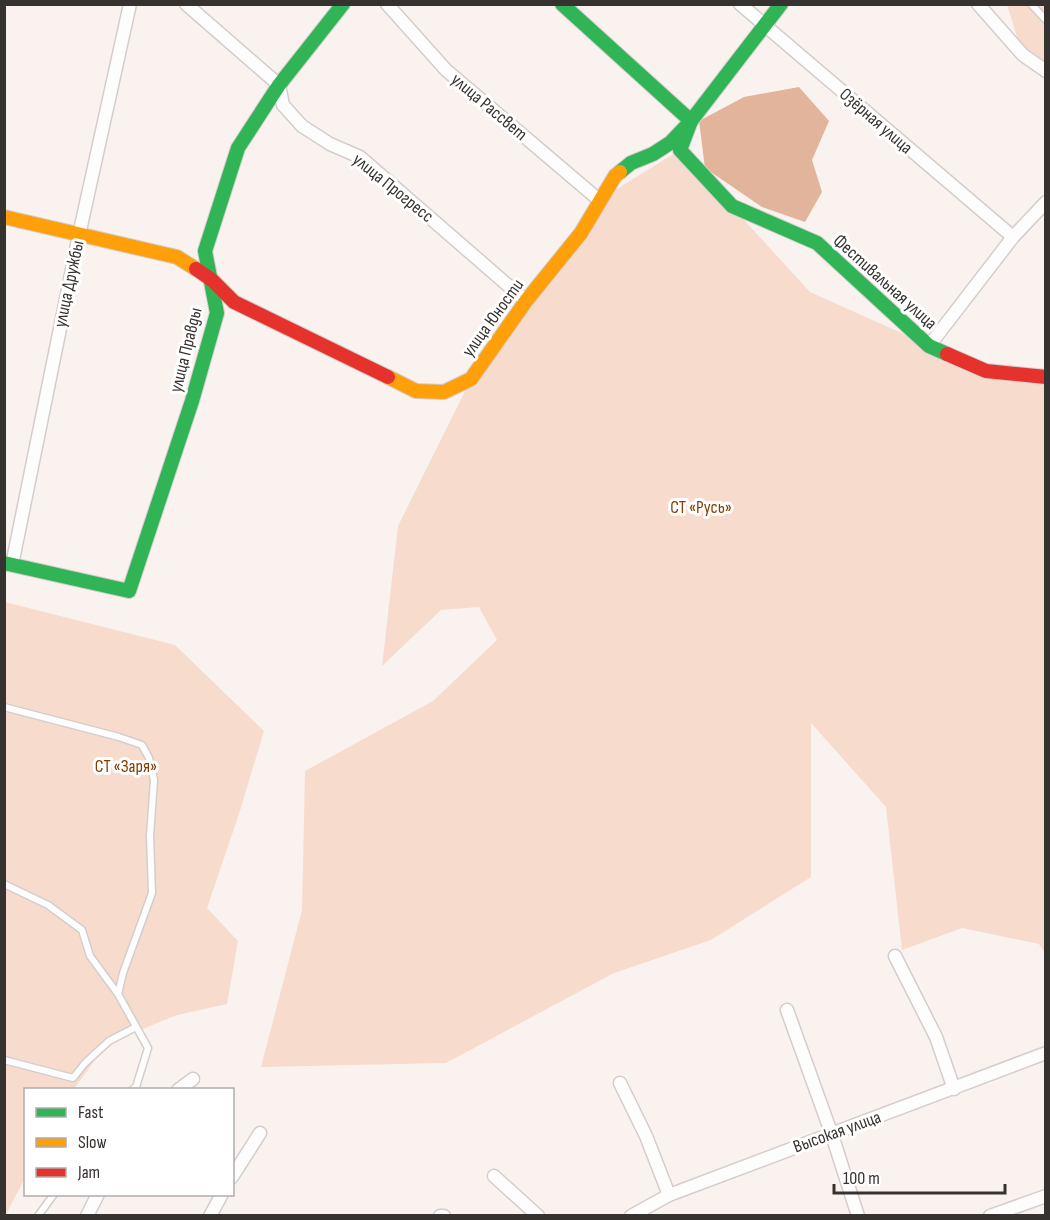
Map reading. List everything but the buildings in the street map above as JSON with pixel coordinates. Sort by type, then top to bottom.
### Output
[{"type":"street","name":"улица Дружбы","points":[[8,564],[130,4]]},
{"type":"street","name":"улица Прогресс","points":[[186,4],[279,85],[283,105],[302,126],[330,144],[360,157],[525,302]]},
{"type":"street","name":"улица Правды","points":[[8,564],[129,591],[192,401],[217,313],[206,251],[238,148],[279,85],[344,4]]},
{"type":"street","name":"улица Рассвет","points":[[387,4],[446,70],[599,200]]},
{"type":"street","points":[[562,4],[691,121]]},
{"type":"street","name":"Озёрная улица","points":[[740,4],[1012,237]]},
{"type":"street","name":"улица Юности","points":[[4,217],[177,257],[212,280],[234,302],[416,391],[444,392],[471,379],[525,302],[580,232],[615,176],[631,163],[653,154],[670,142],[691,121],[781,4]]},
{"type":"street","points":[[978,4],[1023,55],[1046,71]]},
{"type":"street","name":"Фестивальная улица","points":[[691,121],[681,150],[732,206],[817,243],[929,346],[986,371],[1046,376]]},
{"type":"street","points":[[929,346],[1012,237],[1046,202]]},
{"type":"street","points":[[895,956],[936,1037],[954,1089]]},
{"type":"street","points":[[787,1010],[858,1215]]},
{"type":"street","name":"Высокая улица","points":[[631,1215],[669,1195],[1046,1053]]},
{"type":"street","points":[[180,1088],[193,1079]]},
{"type":"street","points":[[620,1083],[646,1136],[669,1195]]},
{"type":"street","points":[[234,1174],[260,1133]]},
{"type":"street","points":[[494,1176],[538,1215]]},
{"type":"street","points":[[87,1215],[97,1196]]},
{"type":"street","points":[[210,1215],[221,1196]]},
{"type":"street","points":[[990,1215],[1046,1196]]},
{"type":"lane","points":[[1031,4],[1046,20]]},
{"type":"lane","points":[[4,707],[142,745],[149,758],[154,780],[150,836],[152,894],[118,994]]},
{"type":"lane","points":[[4,884],[48,905],[82,930],[90,956],[118,994],[148,1048],[134,1088]]},
{"type":"lane","points":[[4,1060],[73,1078],[85,1063],[109,1041],[136,1028]]},
{"type":"lane","points":[[38,1215],[52,1196]]},
{"type":"green space","points":[[1007,5],[1045,5],[1045,71],[1023,55]]},
{"type":"green space","name":"СТ «Русь»","points":[[680,150],[810,292],[986,371],[1045,377],[1045,953],[1039,944],[962,928],[902,950],[886,807],[811,723],[811,877],[711,940],[614,973],[446,1063],[261,1067],[302,910],[305,771],[433,701],[497,640],[479,607],[441,610],[382,666],[398,526],[471,379],[599,200]]},
{"type":"green space","name":"СТ «Заря»","points":[[5,602],[175,645],[264,731],[207,908],[238,941],[227,1004],[177,1015],[118,1039],[95,1060],[75,1088],[24,1088],[24,1180],[5,1216]]},
{"type":"shaded area","points":[[799,87],[829,121],[812,160],[822,192],[805,222],[762,207],[705,168],[699,121],[744,97]]},
{"type":"traffic: fast","points":[[4,563],[129,591],[192,401],[217,313],[205,251],[238,148],[279,85],[343,4]]},
{"type":"traffic: fast","points":[[562,4],[691,121],[680,150],[732,206],[817,243],[929,346],[947,354]]},
{"type":"traffic: fast","points":[[620,172],[631,163],[653,154],[670,143],[691,121],[781,4]]},
{"type":"traffic: slow","points":[[388,377],[416,391],[444,392],[471,379],[526,301],[581,233],[615,176],[620,172]]},
{"type":"traffic: slow","points":[[4,217],[177,257],[196,269]]},
{"type":"traffic: jam","points":[[196,269],[212,280],[234,302],[388,377]]},
{"type":"traffic: jam","points":[[947,354],[986,371],[1046,377]]}]
